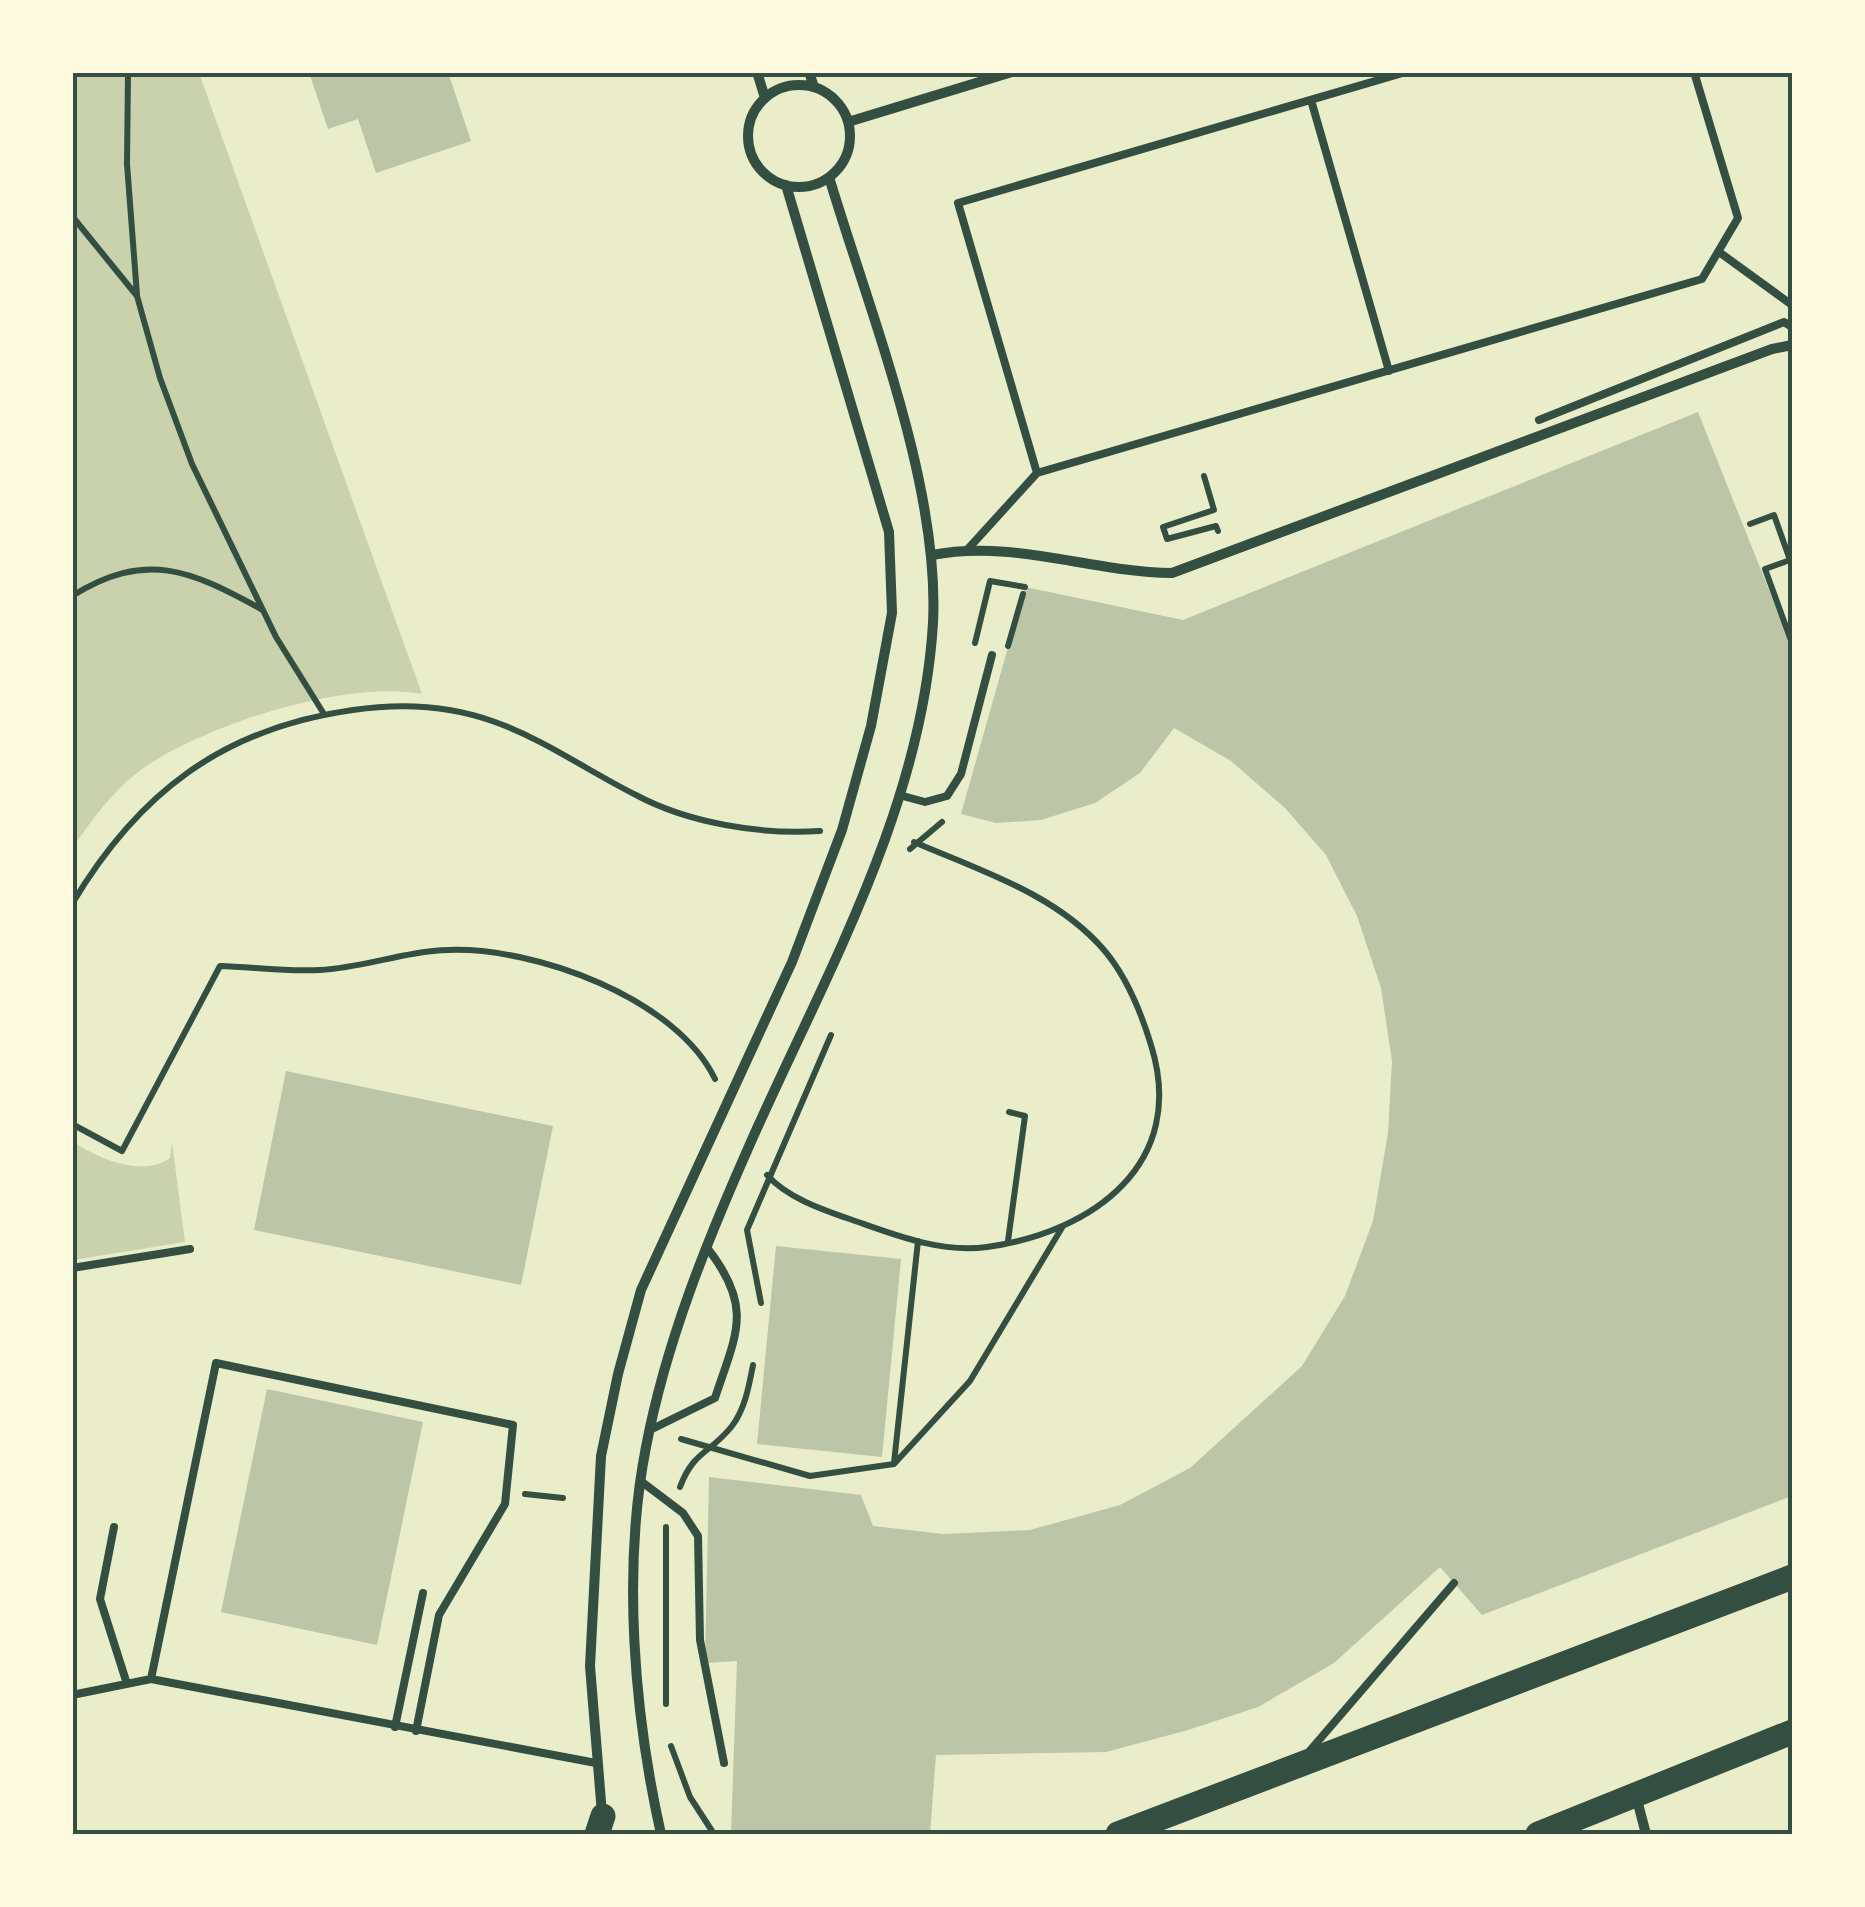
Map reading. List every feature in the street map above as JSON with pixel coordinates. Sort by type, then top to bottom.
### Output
[{"type":"main road","points":[[1118,1834],[1792,1576]]},
{"type":"main road","points":[[1538,1834],[1792,1732]]},
{"type":"street","points":[[756,72],[765,98]]},
{"type":"street","points":[[809,72],[814,87]]},
{"type":"street","points":[[848,122],[1012,72]]},
{"type":"street","points":[[797,85],[814,87],[829,94],[848,122],[847,153],[828,178],[816,184],[786,185],[760,169],[752,155],[750,125],[765,98],[797,85]]},
{"type":"street","points":[[661,1834],[644,1760],[635,1657],[642,1482],[650,1430],[668,1354],[708,1249],[887,834],[923,702],[933,622],[932,555],[907,438],[828,178]]},
{"type":"street","points":[[601,1828],[590,1666],[601,1456],[641,1290],[792,962],[842,830],[871,726],[892,613],[889,532],[786,185]]},
{"type":"street","points":[[932,555],[1009,550],[1142,572],[1186,569],[1718,369],[1792,345]]},
{"type":"street","points":[[1636,1794],[1646,1834]]},
{"type":"lane","points":[[1037,473],[958,203],[1406,72]]},
{"type":"lane","points":[[967,550],[1037,473],[1702,279],[1738,218],[1694,72]]},
{"type":"lane","points":[[1311,100],[1389,371]]},
{"type":"lane","points":[[1718,252],[1792,305]]},
{"type":"lane","points":[[1539,420],[1784,322],[1792,327]]},
{"type":"lane","points":[[899,795],[924,802],[947,796],[961,774],[992,655]]},
{"type":"lane","points":[[72,1268],[190,1248]]},
{"type":"lane","points":[[650,1430],[715,1398],[740,1322],[727,1273],[708,1249]]},
{"type":"lane","points":[[151,1679],[216,1363],[512,1425],[505,1504],[439,1614],[416,1731]]},
{"type":"lane","points":[[642,1482],[683,1514],[698,1536],[700,1640],[724,1763]]},
{"type":"lane","points":[[114,1527],[100,1599],[127,1684]]},
{"type":"lane","points":[[1298,1765],[1454,1583]]},
{"type":"lane","points":[[395,1727],[422,1592]]},
{"type":"lane","points":[[72,1695],[151,1679],[596,1763]]},
{"type":"path","points":[[128,72],[127,164],[137,296],[160,378],[192,464],[263,610],[324,714]]},
{"type":"path","points":[[72,216],[137,296]]},
{"type":"path","points":[[1204,476],[1214,510],[1163,527],[1167,539],[1216,526],[1219,537]]},
{"type":"path","points":[[1750,524],[1774,515],[1790,560],[1765,569],[1792,643]]},
{"type":"path","points":[[1783,542],[1792,539]]},
{"type":"path","points":[[72,596],[103,577],[163,566],[211,581],[263,610]]},
{"type":"path","points":[[72,904],[100,858],[171,784],[239,740],[324,714],[408,706],[469,713],[532,738],[639,797],[694,818],[783,830],[825,831]]},
{"type":"path","points":[[765,1172],[769,1179],[815,1206],[918,1241],[986,1247],[1064,1225],[1103,1204],[1136,1174],[1154,1137],[1161,1075],[1140,1009],[1104,951],[1044,899],[913,842]]},
{"type":"path","points":[[72,1124],[122,1151],[220,966],[320,970],[450,950],[518,958],[613,990],[656,1014],[705,1058],[720,1089]]},
{"type":"path","points":[[1008,1242],[1026,1116],[1009,1112]]},
{"type":"path","points":[[650,1430],[810,1476],[894,1464],[970,1382],[1064,1225]]},
{"type":"path","points":[[894,1464],[918,1241]]},
{"type":"path","points":[[506,1493],[564,1498]]},
{"type":"green space","points":[[73,73],[199,73],[422,694],[354,693],[315,700],[274,710],[198,738],[128,780],[73,847]]},
{"type":"green space","points":[[72,1141],[94,1154],[133,1166],[159,1164],[170,1158],[172,1142],[185,1242],[73,1260]]},
{"type":"building","points":[[309,72],[448,72],[471,141],[376,173],[358,119],[328,129]]},
{"type":"building","points":[[1698,412],[1792,648],[1792,1496],[1482,1615],[1440,1567],[1334,1663],[1258,1707],[1188,1730],[1106,1752],[936,1755],[930,1834],[731,1834],[737,1661],[705,1663],[709,1477],[861,1495],[873,1526],[944,1534],[1030,1530],[1120,1505],[1190,1468],[1302,1366],[1345,1296],[1373,1221],[1388,1133],[1392,1061],[1381,988],[1357,916],[1326,855],[1285,808],[1231,761],[1174,728],[1140,773],[1095,803],[1041,820],[996,823],[961,814],[1025,587],[1183,620]]},
{"type":"building","points":[[286,1071],[553,1126],[521,1285],[254,1230]]},
{"type":"building","points":[[776,1246],[901,1259],[882,1457],[757,1444]]},
{"type":"building","points":[[267,1389],[423,1422],[377,1645],[221,1612]]}]
